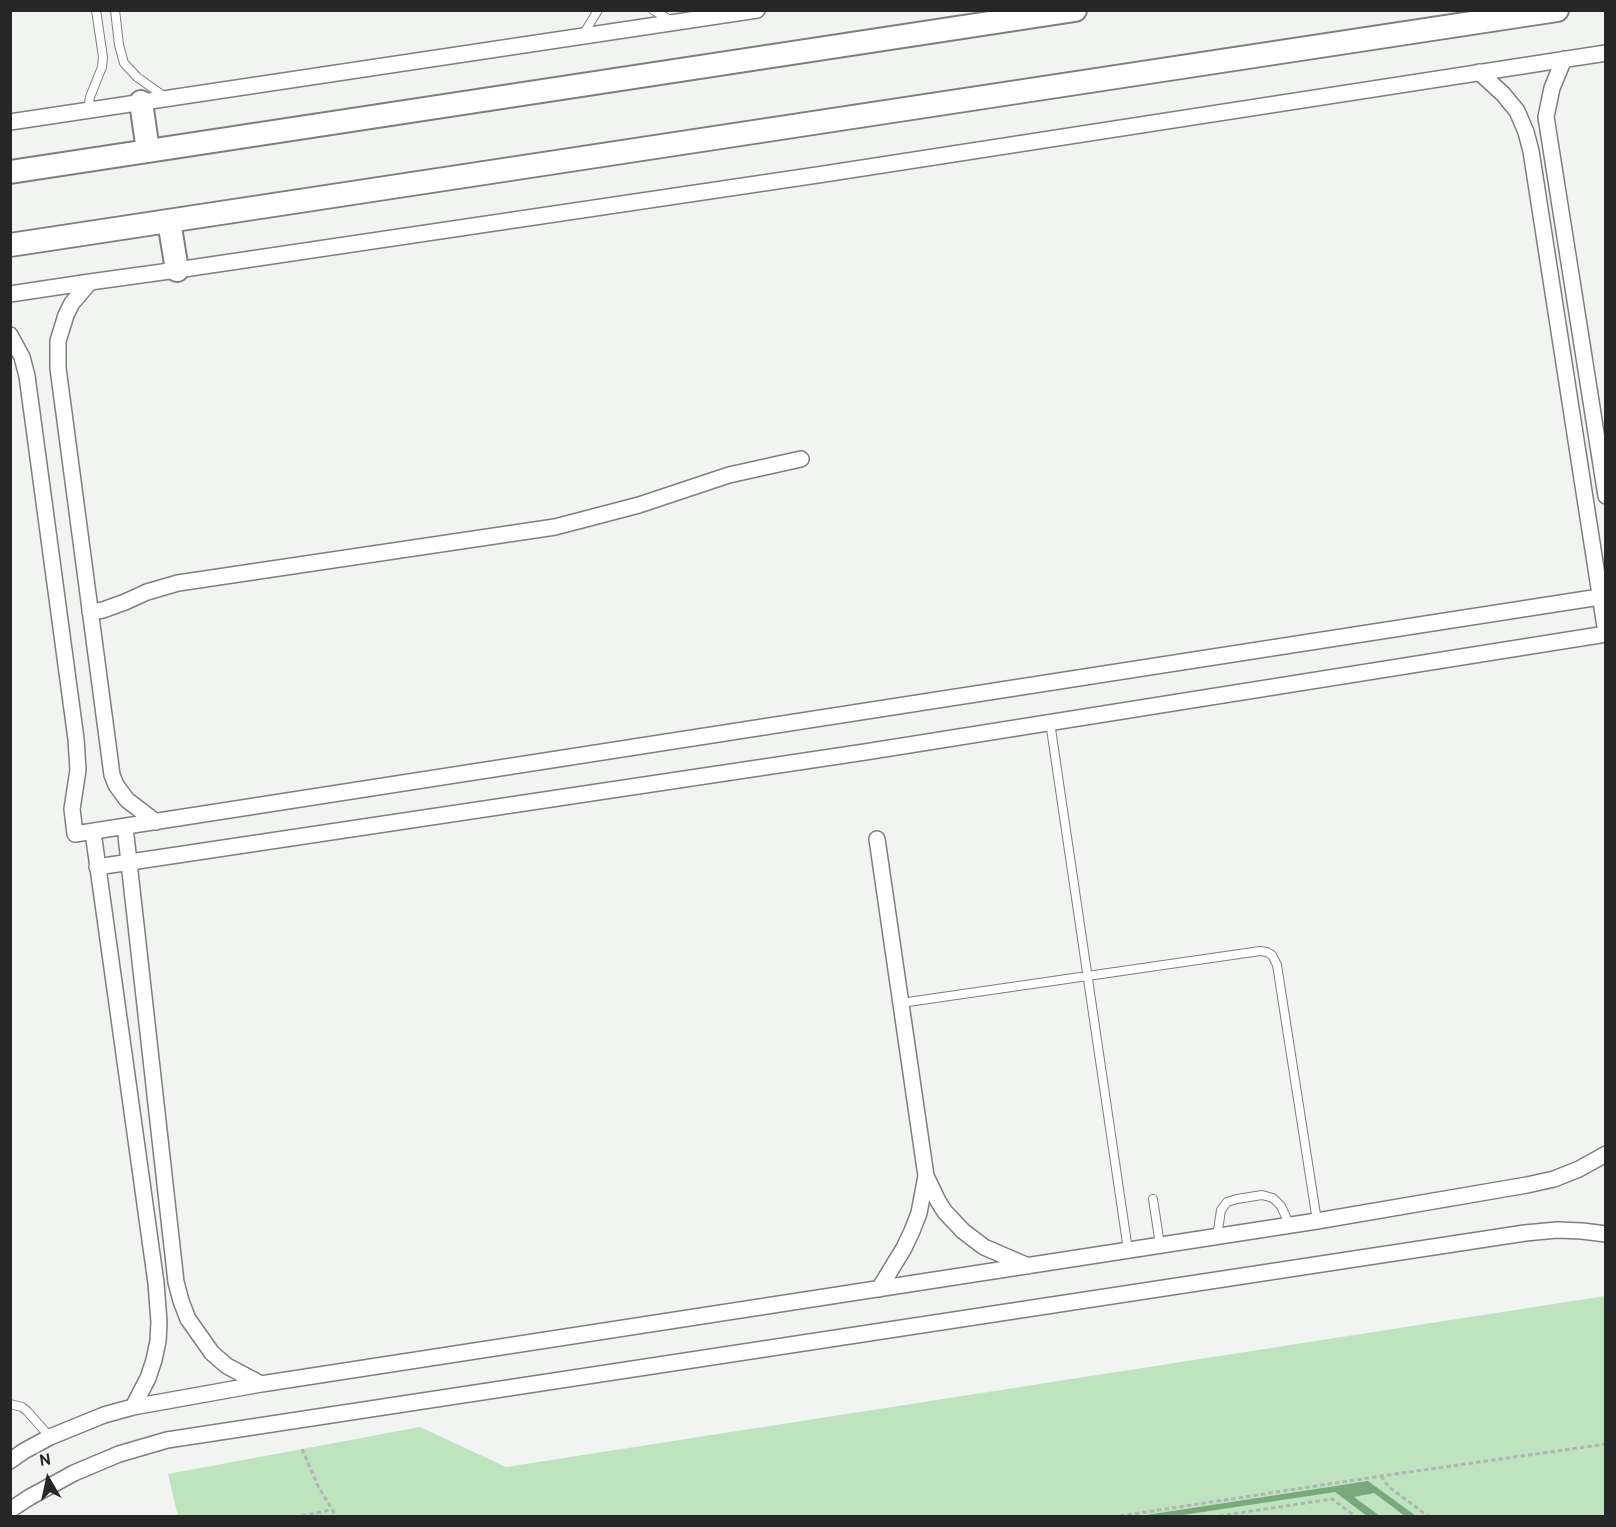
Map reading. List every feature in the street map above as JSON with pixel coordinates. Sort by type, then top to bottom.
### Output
[{"type":"main road","points":[[10,172],[1075,10]]},
{"type":"main road","points":[[10,245],[1557,10]]},
{"type":"main road","points":[[141,102],[148,151]]},
{"type":"main road","points":[[169,221],[177,270]]},
{"type":"street","points":[[10,122],[758,10]]},
{"type":"street","points":[[10,294],[824,174],[1605,53]]},
{"type":"street","points":[[1564,59],[1552,88],[1546,117],[1605,496]]},
{"type":"street","points":[[97,867],[864,752],[1605,634],[1603,597],[1529,142],[1517,111],[1503,94],[1479,72]]},
{"type":"street","points":[[90,282],[76,297],[66,315],[58,341],[57,354],[112,775],[127,800],[156,822]]},
{"type":"street","points":[[10,335],[22,357],[27,376],[76,739],[78,770],[72,818],[75,834],[1603,597]]},
{"type":"street","points":[[90,612],[178,583],[555,526],[639,505],[729,475],[801,459]]},
{"type":"street","points":[[125,826],[176,1282],[188,1319],[212,1353],[227,1366],[261,1384]]},
{"type":"street","points":[[93,832],[156,1283],[159,1322],[154,1360],[148,1378],[133,1407]]},
{"type":"street","points":[[877,839],[926,1176],[945,1212],[963,1232],[984,1247],[1028,1266]]},
{"type":"street","points":[[10,1461],[50,1437],[104,1415],[133,1407],[261,1384],[1290,1226],[1545,1181],[1579,1169],[1605,1154]]},
{"type":"street","points":[[879,1289],[912,1231],[919,1213],[926,1176]]},
{"type":"street","points":[[10,1510],[74,1473],[120,1454],[167,1440],[1525,1233],[1557,1230],[1605,1234]]},
{"type":"lane","points":[[88,111],[90,97],[102,67],[103,57],[96,10]]},
{"type":"lane","points":[[115,10],[119,45],[124,63],[137,77],[167,98]]},
{"type":"lane","points":[[580,37],[597,10]]},
{"type":"lane","points":[[653,10],[676,23]]},
{"type":"lane","points":[[1050,722],[1128,1250]]},
{"type":"lane","points":[[901,1003],[1260,951],[1272,955],[1277,965],[1317,1221]]},
{"type":"lane","points":[[1217,1236],[1221,1210],[1227,1202],[1237,1199],[1262,1196],[1273,1198],[1281,1206],[1290,1226]]},
{"type":"lane","points":[[1153,1199],[1160,1245]]},
{"type":"lane","points":[[10,1404],[27,1411],[50,1437]]},
{"type":"path","points":[[1120,1516],[1605,1444]]},
{"type":"path","points":[[302,1449],[318,1486],[336,1516]]},
{"type":"path","points":[[1381,1476],[1389,1487],[1428,1516]]},
{"type":"path","points":[[1219,1516],[1332,1499],[1355,1516]]},
{"type":"path","points":[[1168,1509],[1169,1516]]},
{"type":"path","points":[[302,1516],[331,1510]]},
{"type":"shaded area","points":[[1605,1296],[1605,1516],[178,1516],[168,1474],[420,1427],[506,1467]]},
{"type":"shaded area","points":[[1368,1481],[1416,1516],[1405,1516],[1374,1493],[1354,1497],[1380,1516],[1367,1516],[1335,1492],[1176,1516],[1140,1516]]}]
